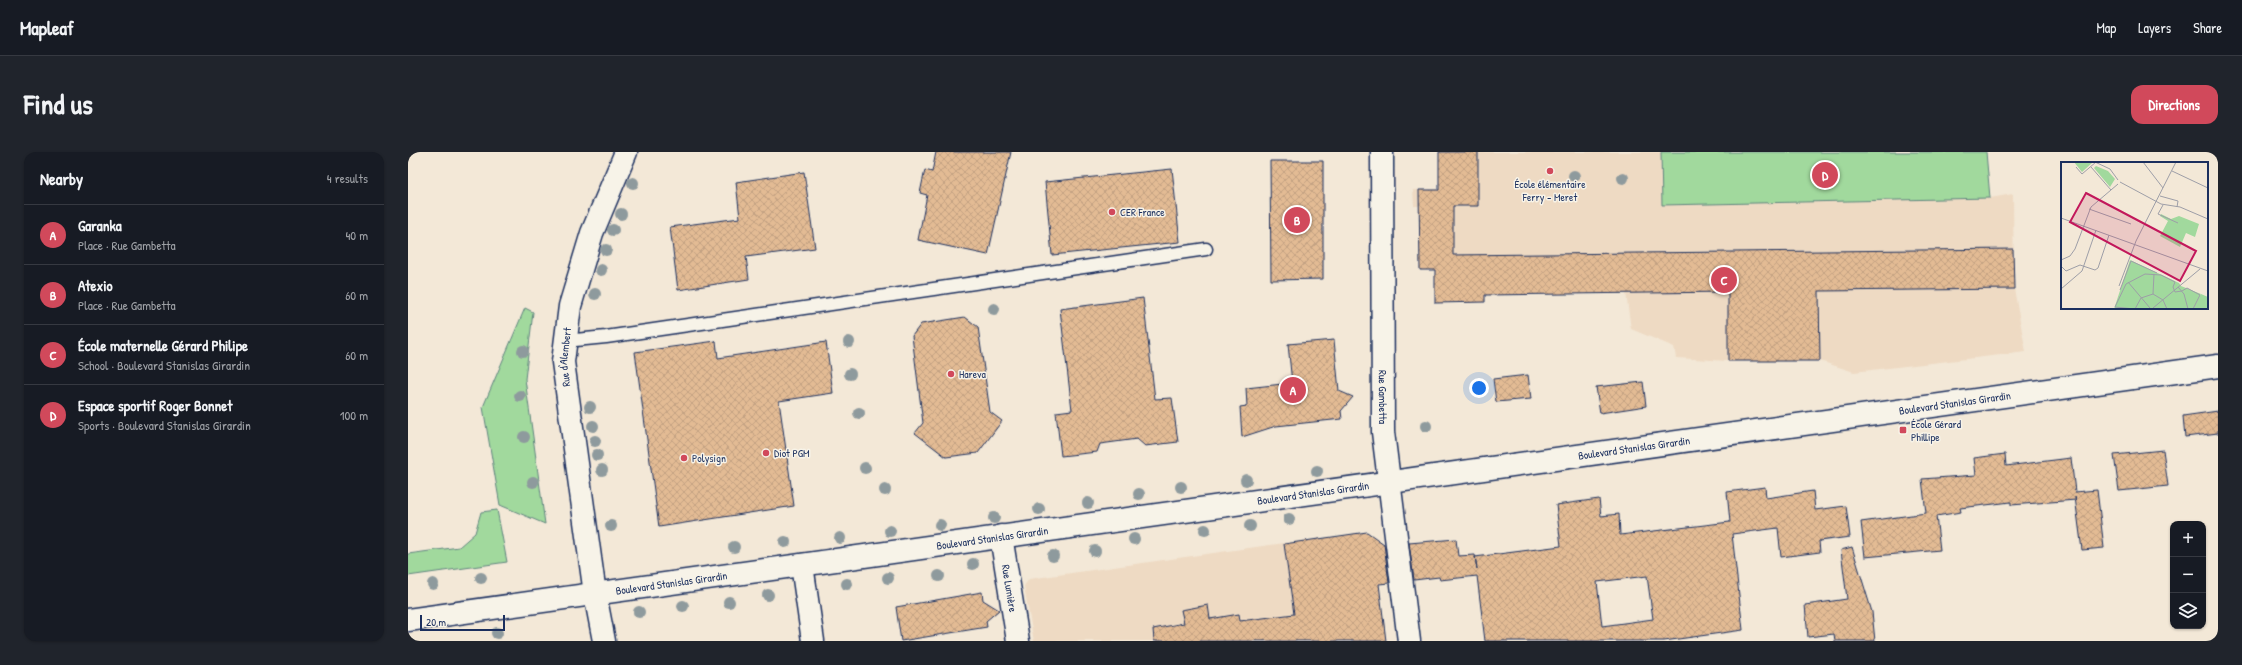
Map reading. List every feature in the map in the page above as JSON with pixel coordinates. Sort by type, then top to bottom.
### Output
[{"type":"main road","name":"Rue d'Alembert","points":[[604,641],[595,594],[563,362],[570,306],[592,233],[626,152]]},
{"type":"main road","name":"Rue Gambetta","points":[[1382,152],[1383,432],[1409,641]]},
{"type":"main road","name":"Boulevard Stanislas Girardin","points":[[408,620],[1389,481],[2218,366]]},
{"type":"main road","name":"Rue Lumière","points":[[1001,536],[1018,641]]},
{"type":"main road","points":[[802,565],[813,641]]},
{"type":"lane","points":[[566,340],[614,336],[1206,249]]},
{"type":"shaded area","points":[[1439,152],[1661,152],[1663,205],[1990,198],[2013,194],[2014,289],[2026,352],[1854,372],[1820,361],[1728,361],[1676,358],[1674,347],[1631,329],[1626,293],[1485,295],[1485,302],[1435,303],[1435,270],[1420,270],[1419,206],[1414,206],[1413,190],[1439,189]]},
{"type":"shaded area","points":[[1306,540],[1320,631],[1279,641],[1034,641],[1024,586],[1029,579]]},
{"type":"green space","points":[[1661,152],[1986,152],[1990,198],[1662,205]]},
{"type":"green space","points":[[525,308],[533,312],[525,379],[545,524],[500,505],[483,407]]},
{"type":"green space","points":[[497,510],[507,562],[408,576],[408,554],[459,547],[475,533],[481,512]]},
{"type":"building","points":[[936,152],[1011,152],[988,255],[918,240],[927,195],[920,193],[925,170],[932,172]]},
{"type":"building","points":[[1439,152],[1478,152],[1478,206],[1453,206],[1453,255],[2013,249],[2014,289],[1819,291],[1820,361],[1728,361],[1728,292],[1485,295],[1485,302],[1435,303],[1435,270],[1420,270],[1419,190],[1439,190]]},
{"type":"building","points":[[1270,161],[1323,161],[1323,279],[1271,280]]},
{"type":"building","name":"CER France","points":[[1172,169],[1180,242],[1052,255],[1045,182]]},
{"type":"building","points":[[804,172],[815,248],[746,257],[749,279],[678,290],[670,227],[740,218],[736,182]]},
{"type":"building","points":[[1143,298],[1155,399],[1172,398],[1178,442],[1145,446],[1137,439],[1100,444],[1097,452],[1061,456],[1056,412],[1072,410],[1060,309]]},
{"type":"building","name":"Hareva","points":[[965,317],[978,327],[990,412],[1002,421],[978,453],[946,457],[915,433],[923,423],[912,336],[921,324]]},
{"type":"building","points":[[1334,340],[1339,391],[1353,397],[1341,411],[1342,419],[1276,426],[1242,437],[1240,407],[1247,406],[1246,388],[1292,383],[1288,344]]},
{"type":"building","points":[[716,341],[718,358],[826,342],[833,393],[779,401],[794,506],[659,527],[635,352]]},
{"type":"building","points":[[1528,375],[1531,399],[1496,402],[1493,379]]},
{"type":"building","points":[[1643,382],[1646,406],[1600,413],[1596,387]]},
{"type":"building","points":[[2218,411],[2218,433],[2185,437],[2183,416]]},
{"type":"building","points":[[2163,450],[2168,486],[2119,491],[2114,455]]},
{"type":"building","points":[[2005,454],[2006,466],[2071,458],[2075,492],[2097,490],[2104,548],[2082,550],[2075,500],[2011,505],[2011,502],[1960,508],[1961,512],[1936,516],[1940,550],[1865,557],[1861,522],[1926,513],[1922,479],[1976,475],[1974,458]]},
{"type":"building","points":[[1765,487],[1766,498],[1813,491],[1815,510],[1846,506],[1850,537],[1819,541],[1820,552],[1781,557],[1778,528],[1732,534],[1743,630],[1664,641],[1485,641],[1477,576],[1440,580],[1439,577],[1414,580],[1409,543],[1456,539],[1458,556],[1475,555],[1475,557],[1561,546],[1556,505],[1599,499],[1601,516],[1619,514],[1620,535],[1730,522],[1727,492]],"holes":[[[1647,576],[1653,619],[1602,626],[1597,582]]]},
{"type":"building","points":[[1367,532],[1384,544],[1389,583],[1379,584],[1386,641],[1154,641],[1153,629],[1184,623],[1181,610],[1208,605],[1210,619],[1239,614],[1240,621],[1294,614],[1284,544]]},
{"type":"building","points":[[1852,547],[1872,612],[1875,641],[1835,641],[1834,634],[1808,637],[1805,605],[1847,599],[1841,550]]},
{"type":"building","points":[[982,592],[983,600],[999,610],[986,621],[987,627],[901,641],[896,607]]},
{"type":"place","name":"École élémentaire Ferry - Meret","points":[[1550,171]]},
{"type":"place","name":"Espace sportif Roger Bonnet","points":[[1825,175]]},
{"type":"place","name":"CER France","points":[[1112,212]]},
{"type":"place","name":"Atexio","points":[[1297,220]]},
{"type":"place","name":"École maternelle Gérard Philipe","points":[[1724,280]]},
{"type":"place","name":"Hareva","points":[[951,374]]},
{"type":"place","name":"Garanka","points":[[1293,390]]},
{"type":"place","name":"École Gérard Phillipe","points":[[1903,430]]},
{"type":"place","name":"Diot PGM","points":[[766,453]]},
{"type":"place","name":"Polysign","points":[[684,458]]}]
